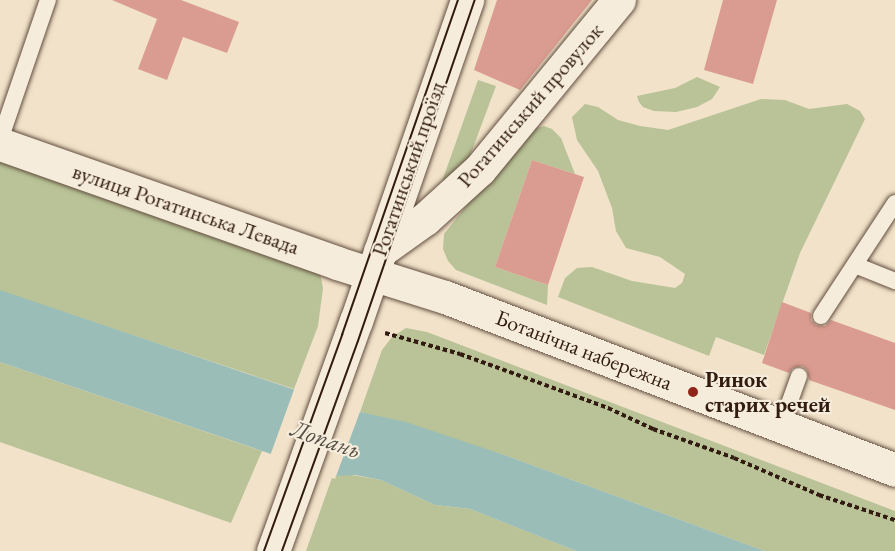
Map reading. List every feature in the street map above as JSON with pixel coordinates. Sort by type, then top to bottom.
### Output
[{"type":"street","name":"Рогатинський проїзд","points":[[273,551],[350,338],[467,0]]},
{"type":"street","name":"Рогатинський провулок","points":[[376,262],[480,169],[620,0]]},
{"type":"street","name":"вулиця Рогатинська Левада","points":[[0,142],[376,262]]},
{"type":"street","name":"Ботанічна набережна","points":[[376,262],[445,297],[895,470]]},
{"type":"lane","points":[[0,142],[48,0]]},
{"type":"lane","points":[[821,316],[895,202]]},
{"type":"lane","points":[[855,265],[895,281]]},
{"type":"lane","points":[[781,426],[799,376]]},
{"type":"path","points":[[384,333],[460,354],[608,408],[653,429],[734,458],[819,495],[895,520]]},
{"type":"green space","points":[[697,77],[720,87],[712,99],[697,107],[676,112],[654,111],[643,107],[639,102],[637,96],[675,88]]},
{"type":"green space","points":[[478,80],[496,86],[468,161],[440,187]]},
{"type":"green space","points":[[761,99],[785,100],[809,109],[847,104],[860,111],[865,119],[800,253],[764,355],[716,337],[709,356],[558,297],[565,278],[577,268],[592,267],[632,281],[675,288],[682,283],[685,274],[660,257],[626,248],[616,231],[612,208],[598,171],[577,140],[572,117],[585,104],[598,107],[618,120],[668,130]]},
{"type":"green space","points":[[544,126],[552,129],[561,138],[575,174],[532,160],[495,267],[548,285],[547,305],[456,270],[448,261],[443,249],[444,234],[487,180],[532,129]]},
{"type":"green space","points":[[0,158],[320,273],[323,288],[318,326],[294,389],[0,291]]},
{"type":"green space","points":[[406,328],[427,332],[895,511],[895,551],[765,551],[510,457],[360,412],[382,350],[392,337]]},
{"type":"green space","points":[[0,362],[262,451],[231,523],[0,442]]},
{"type":"green space","points":[[334,472],[381,480],[435,505],[470,509],[576,551],[306,551]]},
{"type":"water","name":"Лопань","points":[[0,290],[360,412],[406,422],[510,457],[765,551],[576,551],[470,509],[435,505],[381,480],[355,475],[336,476],[0,362]]},
{"type":"pier","points":[[295,387],[361,409],[335,479],[270,456]]},
{"type":"building","points":[[112,0],[181,0],[239,22],[227,53],[183,37],[167,80],[138,69],[157,19]]},
{"type":"building","points":[[497,0],[592,0],[520,90],[474,70]]},
{"type":"building","points":[[723,0],[777,0],[753,84],[704,70]]},
{"type":"building","points":[[532,160],[584,177],[548,285],[495,267]]},
{"type":"building","points":[[782,302],[811,313],[811,320],[816,325],[825,326],[831,320],[895,343],[895,410],[809,380],[807,370],[802,366],[793,368],[789,373],[762,363]]},
{"type":"tram line","points":[[264,551],[342,335],[458,0]]},
{"type":"tram line","points":[[282,551],[358,341],[475,0]]},
{"type":"place","name":"Ринок старих речей","points":[[693,392]]}]
